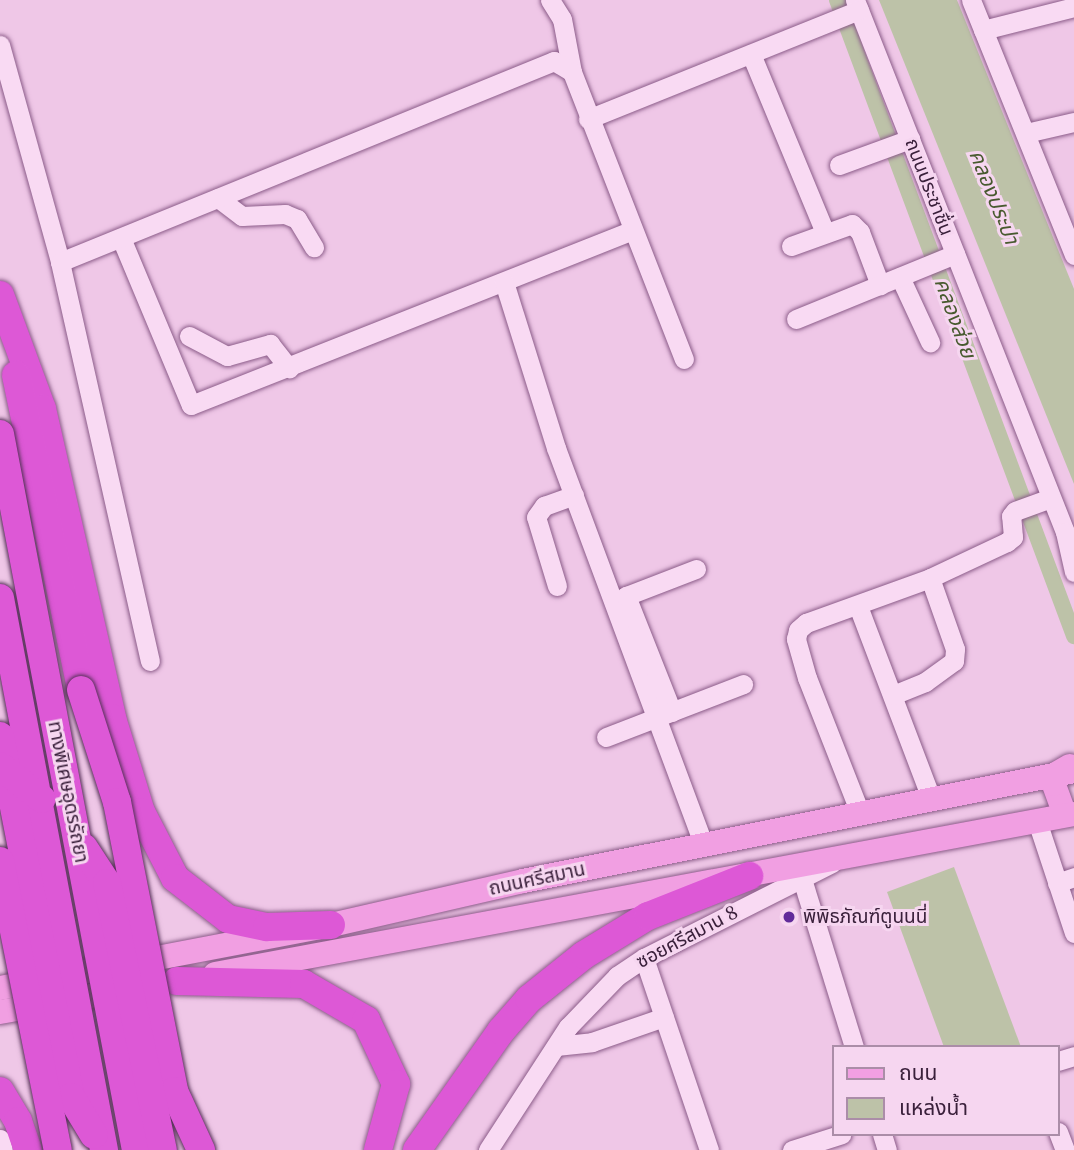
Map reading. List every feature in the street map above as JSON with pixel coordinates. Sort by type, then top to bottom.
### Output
[{"type":"highway","points":[[0,295],[8,324],[41,409],[112,718],[141,812],[175,877],[228,919],[267,927],[331,925]]},
{"type":"highway","points":[[8,324],[22,414],[81,690],[117,802],[174,1091],[201,1150]]},
{"type":"highway","name":"ทางพิเศษอุดรรัถยา","points":[[0,434],[136,1150]]},
{"type":"highway","name":"ทางพิเศษอุดรรัถยา","points":[[0,597],[103,1150]]},
{"type":"highway","points":[[0,736],[71,1097],[103,1150]]},
{"type":"highway","points":[[0,766],[61,814],[107,883],[163,1150]]},
{"type":"highway","points":[[0,861],[58,1150]]},
{"type":"highway","points":[[417,1150],[501,1031],[529,999],[584,955],[648,916],[749,876]]},
{"type":"highway","points":[[177,981],[304,984],[366,1020],[396,1084],[378,1150]]},
{"type":"highway","points":[[0,1091],[18,1121],[28,1150]]},
{"type":"main road","name":"ถนนศรีสมาน","points":[[0,988],[331,925],[1068,770]]},
{"type":"main road","points":[[1068,770],[1054,791],[1070,815]]},
{"type":"main road","name":"ถนนศรีสมาน","points":[[0,1012],[1070,815]]},
{"type":"main road","points":[[90,970],[95,995]]},
{"type":"main road","points":[[58,976],[63,1000]]},
{"type":"street","points":[[550,0],[562,19],[572,72],[588,119],[684,359]]},
{"type":"street","points":[[971,0],[1072,247]]},
{"type":"street","points":[[984,30],[1074,8]]},
{"type":"street","points":[[588,119],[850,11]]},
{"type":"street","name":"ถนนประชาชื่น","points":[[850,11],[1037,503],[1069,530],[1074,572]]},
{"type":"street","points":[[0,45],[61,262],[150,661]]},
{"type":"street","points":[[751,54],[825,233]]},
{"type":"street","points":[[61,262],[554,61],[572,72]]},
{"type":"street","points":[[1026,133],[1074,122]]},
{"type":"street","points":[[839,165],[899,142]]},
{"type":"street","points":[[218,198],[242,216],[285,214],[297,219],[314,247]]},
{"type":"street","points":[[791,246],[846,223],[856,226],[880,285]]},
{"type":"street","points":[[121,238],[191,405],[632,230]]},
{"type":"street","points":[[796,319],[944,259]]},
{"type":"street","points":[[900,277],[930,342]]},
{"type":"street","points":[[504,282],[574,495],[664,715]]},
{"type":"street","points":[[189,336],[227,356],[270,344],[289,368]]},
{"type":"street","points":[[556,586],[536,517],[544,506],[574,495]]},
{"type":"street","points":[[860,813],[796,639],[806,623],[930,578],[1007,542],[1013,537],[1011,516],[1037,503]]},
{"type":"street","points":[[696,569],[626,596],[703,845]]},
{"type":"street","points":[[893,695],[925,682],[954,661],[955,649],[930,578]]},
{"type":"street","points":[[858,606],[931,798]]},
{"type":"street","points":[[606,737],[743,684]]},
{"type":"street","points":[[1037,821],[1065,880],[1074,933]]},
{"type":"street","name":"ซอยศรีสมาน 8","points":[[488,1150],[556,1046],[592,1000],[644,958],[839,859]]},
{"type":"street","points":[[802,880],[853,1045]]},
{"type":"street","points":[[644,958],[709,1150]]},
{"type":"street","points":[[556,1046],[592,1042],[664,1017]]},
{"type":"street","points":[[792,1150],[836,1136]]},
{"type":"street","points":[[0,1139],[3,1150]]},
{"type":"water","name":"คลองประปา","points":[[879,0],[957,0],[1074,289],[1074,484]]},
{"type":"water","points":[[954,867],[1020,1045],[943,1045],[887,892]]},
{"type":"waterway","name":"คลองส่วย","points":[[837,0],[1074,636]]},
{"type":"place","name":"พิพิธภัณฑ์ตูนนนี่","points":[[789,917]]}]
